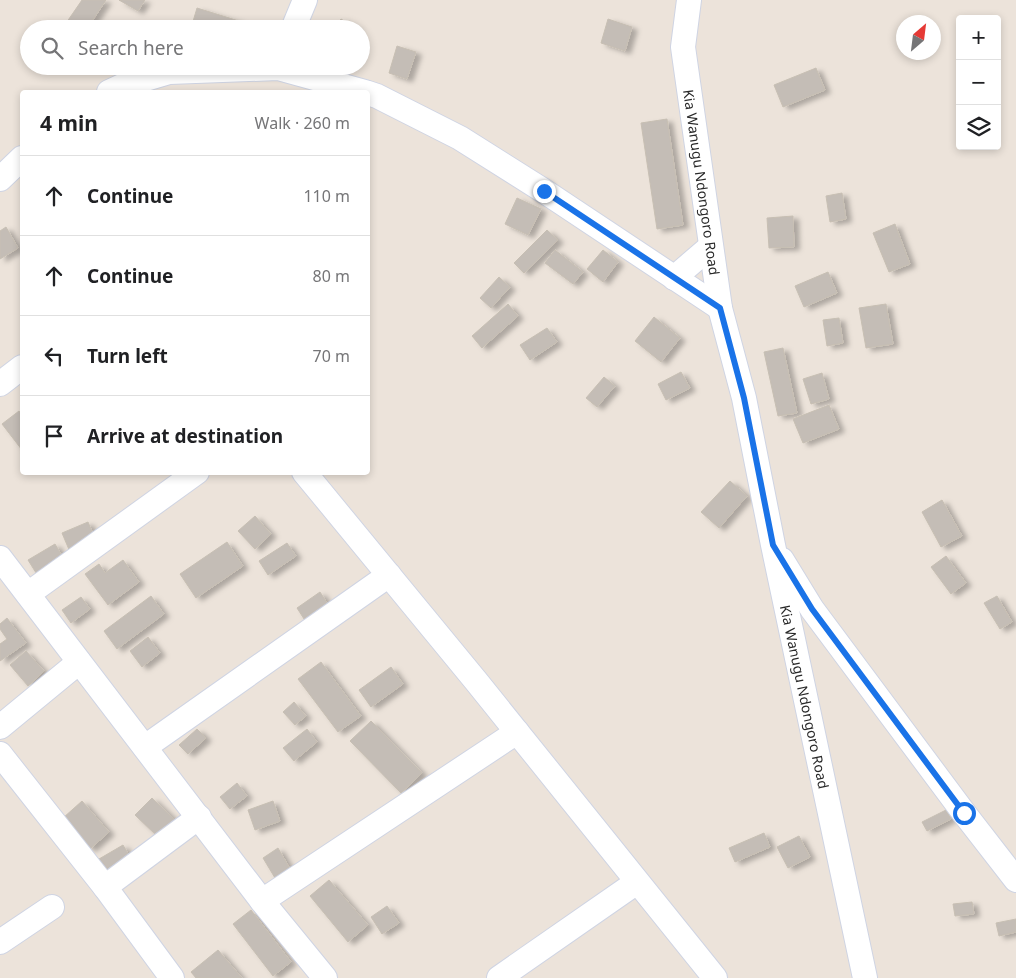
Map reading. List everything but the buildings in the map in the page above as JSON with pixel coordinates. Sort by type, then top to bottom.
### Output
[{"type":"street","points":[[297,20],[305,0]]},
{"type":"street","name":"Kia Wanugu Ndongoro Road","points":[[689,0],[683,47],[720,308],[744,398],[773,545],[865,978]]},
{"type":"street","points":[[113,90],[159,75]]},
{"type":"street","points":[[305,75],[356,90]]},
{"type":"street","points":[[370,94],[460,138],[544,191],[720,308]]},
{"type":"street","points":[[0,179],[20,160]]},
{"type":"street","points":[[674,278],[710,247]]},
{"type":"street","points":[[0,384],[20,369]]},
{"type":"street","points":[[28,594],[193,475]]},
{"type":"street","points":[[306,475],[715,978]]},
{"type":"street","points":[[773,545],[812,609],[1016,880]]},
{"type":"street","points":[[0,558],[262,901],[324,978]]},
{"type":"street","points":[[145,747],[389,575]]},
{"type":"street","points":[[789,621],[812,609]]},
{"type":"street","points":[[0,727],[79,662]]},
{"type":"street","points":[[262,901],[517,732]]},
{"type":"street","points":[[0,754],[105,886],[172,978]]},
{"type":"street","points":[[105,886],[199,818]]},
{"type":"street","points":[[499,978],[637,882]]},
{"type":"street","points":[[0,942],[52,907]]},
{"type":"route","points":[[544,191],[720,308],[744,398],[773,545],[812,609],[964,813]]}]
